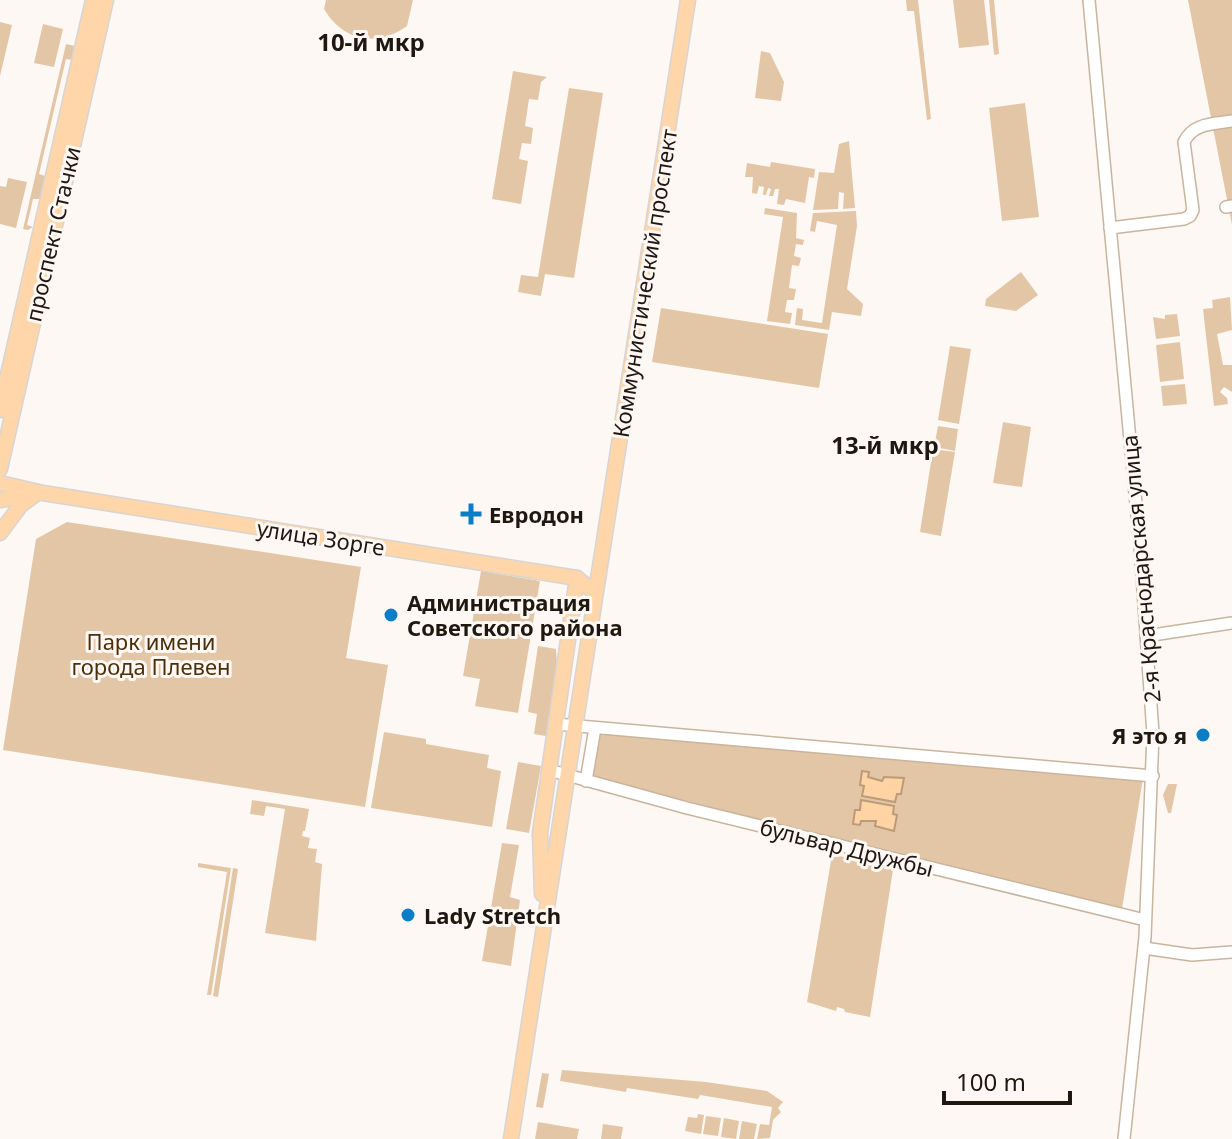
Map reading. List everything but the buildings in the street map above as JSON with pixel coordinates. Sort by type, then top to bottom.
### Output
[{"type":"main road","name":"проспект Стачки","points":[[0,410],[93,0]]},
{"type":"main road","name":"проспект Стачки","points":[[0,469],[106,0]]},
{"type":"main road","name":"Коммунистический проспект","points":[[511,1139],[688,0]]},
{"type":"main road","name":"улица Зорге","points":[[0,483],[40,494],[577,578]]},
{"type":"main road","points":[[0,533],[21,505],[40,494]]},
{"type":"main road","name":"улица Зорге","points":[[0,500],[40,494]]},
{"type":"main road","points":[[594,592],[577,578],[598,566]]},
{"type":"main road","name":"Коммунистический проспект","points":[[544,923],[540,833],[577,578]]},
{"type":"street","name":"2-я Краснодарская улица","points":[[1089,0],[1146,636],[1151,776],[1142,920],[1144,948],[1124,1139]]},
{"type":"street","points":[[1110,228],[1190,216],[1193,210],[1184,142],[1189,132],[1198,127],[1232,121]]},
{"type":"street","points":[[1146,636],[1232,623]]},
{"type":"street","points":[[556,724],[1151,776]]},
{"type":"street","points":[[586,781],[595,728]]},
{"type":"street","name":"бульвар Дружбы","points":[[549,770],[1142,920]]},
{"type":"street","points":[[1144,948],[1192,955],[1232,952]]},
{"type":"green space","points":[[326,0],[413,0],[407,26],[396,33],[373,39],[361,38],[341,28],[324,9]]},
{"type":"green space","points":[[906,0],[918,0],[931,119],[927,120],[914,11],[907,11]]},
{"type":"green space","points":[[953,0],[984,0],[989,45],[959,48]]},
{"type":"green space","points":[[989,0],[994,0],[999,54],[994,55]]},
{"type":"green space","points":[[1188,0],[1232,0],[1232,225]]},
{"type":"green space","points":[[0,22],[12,25],[0,76]]},
{"type":"green space","points":[[43,24],[63,29],[54,67],[34,63]]},
{"type":"green space","points":[[66,44],[75,46],[72,60],[66,59],[39,174],[45,176],[40,199],[33,199],[27,225],[33,227],[23,229]]},
{"type":"green space","points":[[761,51],[770,53],[784,82],[781,101],[755,98]]},
{"type":"green space","points":[[513,71],[547,77],[541,82],[538,100],[529,99],[525,126],[533,128],[531,144],[522,143],[519,159],[528,161],[521,204],[492,199]]},
{"type":"green space","points":[[569,88],[603,93],[574,278],[545,274],[541,296],[518,292],[521,275],[538,277]]},
{"type":"green space","points":[[1025,103],[1039,217],[1002,221],[989,108]]},
{"type":"green space","points":[[849,141],[855,208],[843,209],[844,193],[839,192],[838,209],[813,210],[819,172],[834,173],[839,144]]},
{"type":"green space","points":[[771,162],[815,169],[814,178],[809,177],[805,203],[786,199],[784,205],[777,204],[779,189],[775,189],[773,196],[769,196],[771,189],[768,188],[766,195],[763,195],[764,187],[759,186],[757,194],[752,193],[753,177],[745,177],[747,163],[770,167]]},
{"type":"green space","points":[[8,178],[27,182],[16,228],[0,224],[0,186],[6,187]]},
{"type":"green space","points":[[765,208],[797,213],[796,238],[804,240],[803,245],[796,244],[794,256],[801,258],[799,266],[792,265],[789,288],[796,289],[794,300],[787,300],[785,312],[792,313],[790,324],[767,321],[783,217],[764,214]]},
{"type":"green space","points":[[856,211],[857,226],[847,289],[863,304],[861,316],[832,312],[829,330],[795,325],[797,308],[803,309],[802,320],[822,323],[837,225],[817,221],[815,232],[810,231],[813,213]]},
{"type":"green space","points":[[1021,272],[1038,295],[1016,311],[985,306],[986,299]]},
{"type":"green space","points":[[1230,297],[1232,330],[1217,334],[1223,365],[1232,365],[1232,392],[1224,387],[1220,392],[1227,398],[1228,404],[1214,406],[1203,309],[1213,308],[1212,300]]},
{"type":"green space","points":[[661,308],[828,334],[819,388],[652,362]]},
{"type":"green space","points":[[1177,314],[1180,336],[1156,339],[1153,317],[1165,319],[1165,315]]},
{"type":"green space","points":[[1180,342],[1184,379],[1160,382],[1156,345]]},
{"type":"green space","points":[[950,346],[971,349],[959,424],[938,420]]},
{"type":"green space","points":[[1185,384],[1187,404],[1163,406],[1161,386]]},
{"type":"green space","points":[[1003,422],[1031,427],[1022,487],[993,483]]},
{"type":"green space","points":[[938,426],[958,429],[955,451],[934,447]]},
{"type":"green space","points":[[933,449],[955,452],[941,536],[920,532]]},
{"type":"green space","name":"Парк имени города Плевен","points":[[67,522],[361,567],[346,658],[388,665],[365,807],[3,750],[36,539]]},
{"type":"green space","points":[[481,571],[540,581],[518,713],[475,706],[480,679],[463,676]]},
{"type":"green space","points":[[538,646],[556,649],[557,665],[546,736],[534,734],[537,714],[528,712]]},
{"type":"green space","points":[[384,732],[426,739],[426,744],[489,755],[487,768],[501,771],[492,827],[371,808]]},
{"type":"green space","points":[[599,733],[1143,778],[1122,909],[598,779],[592,774]]},
{"type":"green space","points":[[518,762],[541,766],[529,833],[506,829]]},
{"type":"green space","points":[[1168,784],[1177,784],[1171,813],[1168,813],[1163,795]]},
{"type":"green space","points":[[252,800],[309,809],[302,836],[310,838],[308,848],[317,849],[315,862],[322,864],[316,941],[265,933],[285,809],[266,806],[264,816],[250,814]]},
{"type":"green space","points":[[502,843],[519,845],[510,897],[520,900],[511,966],[482,961]]},
{"type":"green space","points":[[832,855],[892,865],[870,1017],[807,1002]]},
{"type":"green space","points":[[198,863],[231,868],[211,995],[207,995],[227,872],[198,867]]},
{"type":"green space","points":[[233,868],[238,869],[218,997],[213,996]]},
{"type":"green space","points":[[562,1070],[706,1082],[767,1091],[783,1102],[778,1108],[781,1112],[773,1120],[770,1138],[757,1139],[760,1124],[769,1125],[772,1107],[700,1095],[698,1099],[627,1088],[626,1092],[560,1081]]},
{"type":"green space","points":[[542,1073],[549,1074],[543,1108],[536,1107]]},
{"type":"green space","points":[[698,1114],[704,1115],[701,1134],[685,1131],[688,1117],[697,1118]]},
{"type":"green space","points":[[706,1116],[721,1118],[718,1136],[703,1134]]},
{"type":"green space","points":[[724,1118],[739,1121],[736,1139],[721,1137]]},
{"type":"green space","points":[[742,1121],[757,1124],[754,1139],[739,1139]]},
{"type":"green space","points":[[538,1122],[579,1129],[577,1139],[535,1139]]},
{"type":"green space","points":[[603,1124],[623,1127],[621,1139],[601,1139]]},
{"type":"shaded area","points":[[862,771],[869,772],[868,777],[882,781],[884,777],[904,778],[901,794],[897,794],[895,802],[862,796]]},
{"type":"shaded area","points":[[861,800],[894,806],[893,814],[897,815],[894,831],[875,826],[876,821],[853,824],[855,810],[860,810]]},
{"type":"place","name":"Евродон","points":[[471,514]]},
{"type":"place","name":"Администрация Советского района","points":[[391,615]]},
{"type":"place","name":"Я это я","points":[[1203,735]]},
{"type":"place","name":"Lady Stretch","points":[[408,915]]},
{"type":"district","name":"10-й мкр","points":[[371,41]]},
{"type":"district","name":"13-й мкр","points":[[885,444]]}]
